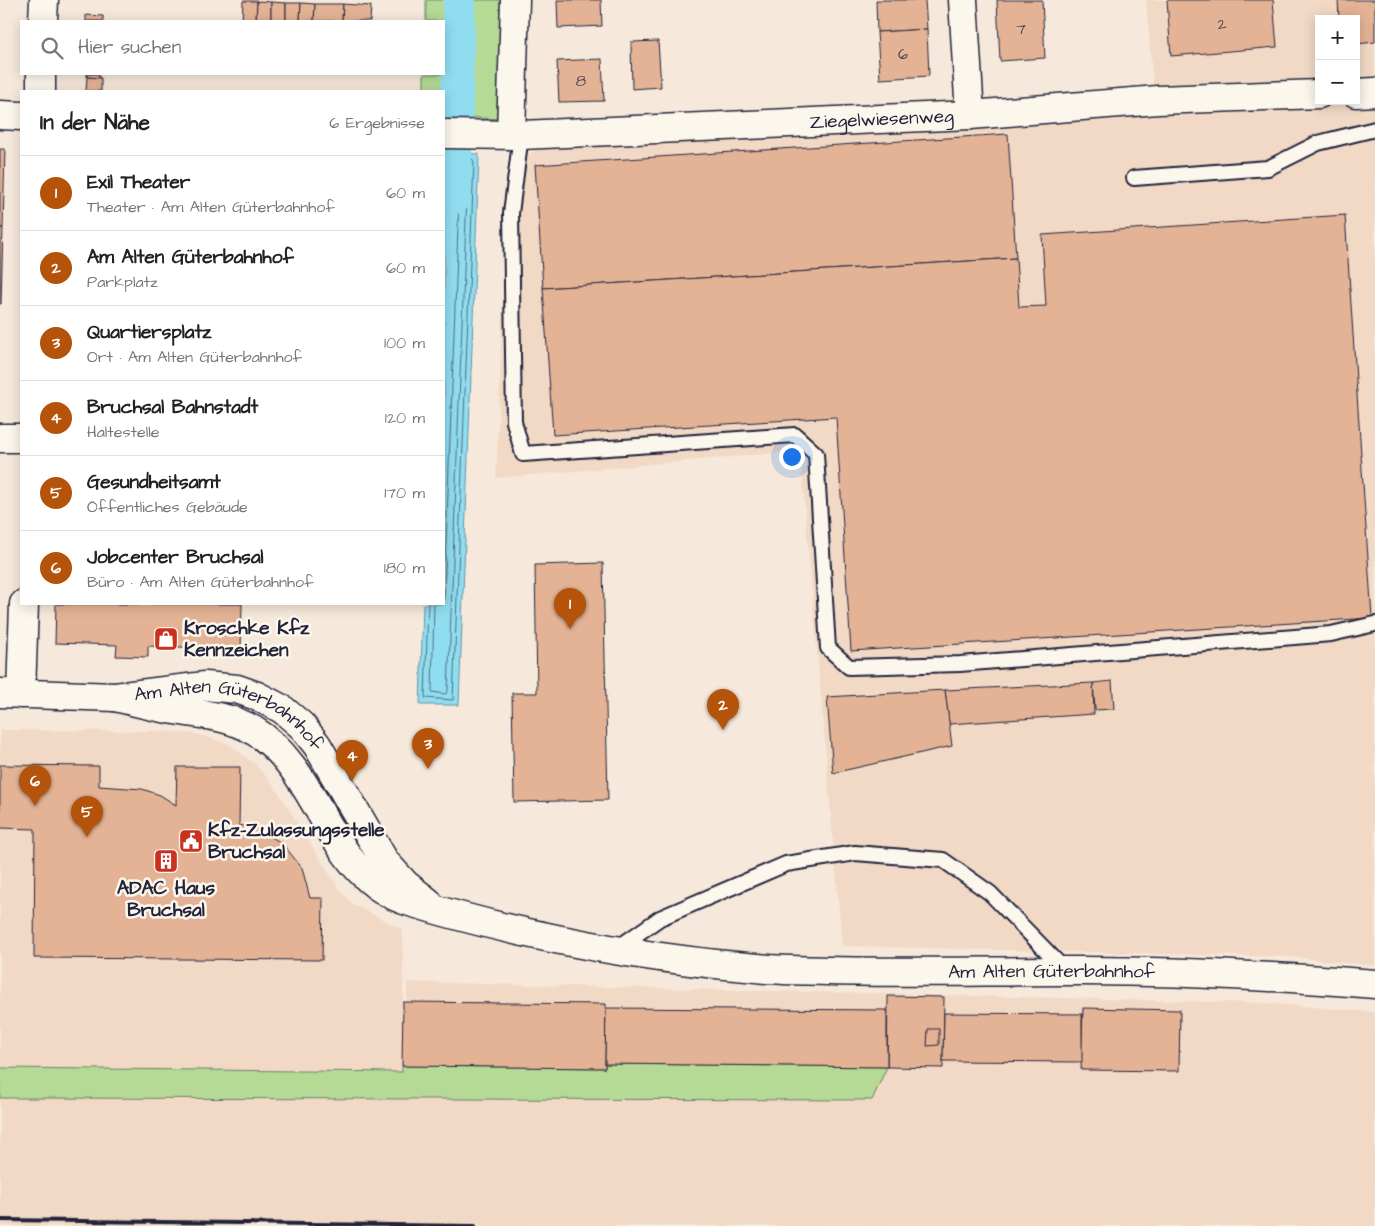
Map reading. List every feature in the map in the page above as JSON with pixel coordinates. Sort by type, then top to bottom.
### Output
[{"type":"street","points":[[43,20],[44,0]]},
{"type":"street","points":[[511,135],[516,0]]},
{"type":"street","points":[[963,0],[970,115]]},
{"type":"street","points":[[41,90],[42,75]]},
{"type":"street","points":[[1360,93],[1375,92]]},
{"type":"street","name":"Ziegelwiesenweg","points":[[445,134],[511,135],[970,115],[1158,100],[1315,94]]},
{"type":"street","points":[[0,115],[20,116]]},
{"type":"street","points":[[0,438],[20,438]]},
{"type":"street","points":[[11,694],[24,605]]},
{"type":"street","name":"Am Alten Güterbahnhof","points":[[11,694],[115,697],[167,709],[227,718],[255,731],[279,750],[298,775],[345,855],[369,881],[387,894],[410,902],[491,923],[614,950],[758,969],[905,973],[1065,970],[1247,974],[1375,984]]},
{"type":"lane","points":[[1134,178],[1268,168],[1318,144],[1375,129]]},
{"type":"lane","points":[[511,135],[514,422],[523,454],[795,435],[816,454],[828,648],[849,667],[960,664],[1331,634],[1375,624]]},
{"type":"lane","points":[[614,950],[660,918],[786,864],[855,853],[943,860],[990,893],[1065,970]]},
{"type":"shaded area","points":[[1146,0],[1375,0],[1375,966],[1290,957],[842,946],[800,451],[496,478],[508,173],[536,149],[1155,109]]},
{"type":"shaded area","points":[[0,730],[159,731],[196,734],[229,744],[256,765],[275,787],[339,889],[353,904],[403,930],[403,1072],[0,1068]]},
{"type":"shaded area","points":[[407,982],[1263,1003],[1375,1012],[1375,1226],[0,1226],[0,1098],[406,1099]]},
{"type":"green space","points":[[426,0],[504,0],[501,119],[445,116],[445,90],[424,90],[424,75],[445,75],[445,20],[426,20]]},
{"type":"green space","points":[[605,1064],[887,1067],[872,1100],[0,1098],[0,1068],[402,1072],[402,1066],[605,1068]]},
{"type":"water","points":[[445,153],[479,154],[459,705],[420,705],[423,605],[445,605]]},
{"type":"building","points":[[557,0],[601,0],[602,26],[558,28]]},
{"type":"building","points":[[876,0],[925,0],[927,29],[877,32]]},
{"type":"building","points":[[997,0],[1042,0],[1045,58],[1000,61]]},
{"type":"building","points":[[1167,0],[1273,0],[1277,47],[1171,56]]},
{"type":"building","points":[[1338,0],[1375,0],[1375,42],[1360,44],[1360,15],[1339,15]]},
{"type":"building","points":[[243,1],[257,1],[256,20],[242,20]]},
{"type":"building","points":[[257,1],[271,2],[271,20],[256,20]]},
{"type":"building","points":[[271,2],[286,3],[286,20],[271,20]]},
{"type":"building","points":[[286,3],[301,3],[300,20],[286,20]]},
{"type":"building","points":[[301,3],[315,4],[314,20],[300,20]]},
{"type":"building","points":[[315,4],[343,4],[342,20],[314,20]]},
{"type":"building","points":[[343,4],[371,6],[370,20],[342,20]]},
{"type":"building","points":[[86,15],[103,16],[103,20],[86,20]]},
{"type":"building","points":[[927,29],[929,76],[880,79],[877,32]]},
{"type":"building","points":[[658,41],[661,87],[632,89],[631,42]]},
{"type":"building","points":[[602,59],[604,101],[559,102],[557,61]]},
{"type":"building","points":[[87,75],[99,75],[99,78],[87,77]]},
{"type":"building","points":[[87,77],[101,78],[101,90],[86,90]]},
{"type":"building","points":[[1008,134],[1016,258],[543,288],[535,165]]},
{"type":"building","points":[[0,149],[5,149],[3,228],[0,228]]},
{"type":"building","points":[[1345,215],[1372,618],[851,651],[836,417],[553,435],[543,288],[1016,258],[1019,307],[1046,306],[1042,235]]},
{"type":"building","points":[[0,228],[3,228],[1,304],[0,304]]},
{"type":"building","points":[[603,563],[608,800],[514,802],[512,693],[537,693],[535,565]]},
{"type":"building","points":[[56,605],[242,605],[241,649],[148,646],[148,657],[116,656],[117,645],[55,643]]},
{"type":"building","points":[[1112,681],[1114,709],[1095,710],[1093,683]]},
{"type":"building","points":[[1093,683],[1094,714],[949,724],[945,690]]},
{"type":"building","points":[[945,690],[952,746],[833,773],[827,697]]},
{"type":"building","name":"ADAC Haus Bruchsal","points":[[0,765],[99,766],[99,786],[142,789],[160,795],[176,805],[177,767],[240,767],[239,825],[255,828],[282,843],[302,868],[310,898],[323,898],[322,960],[34,958],[35,829],[0,828]]},
{"type":"building","points":[[888,996],[944,997],[943,1068],[887,1067]]},
{"type":"building","points":[[403,1002],[606,1004],[605,1068],[402,1066]]},
{"type":"building","points":[[606,1008],[887,1010],[887,1067],[605,1064]]},
{"type":"building","points":[[1083,1008],[1180,1010],[1179,1071],[1081,1070]]},
{"type":"building","points":[[944,1013],[1082,1014],[1082,1062],[943,1061]]},
{"type":"building","points":[[928,1029],[939,1029],[939,1045],[927,1046]]},
{"type":"waterway","points":[[455,198],[459,0]]},
{"type":"railway","points":[[0,1220],[475,1226]]},
{"type":"place","name":"Exil Theater","points":[[570,629]]},
{"type":"place","name":"Kroschke Kfz Kennzeichen","points":[[166,639]]},
{"type":"place","name":"Am Alten Güterbahnhof","points":[[723,730]]},
{"type":"place","name":"Quartiersplatz","points":[[428,769]]},
{"type":"place","name":"Bruchsal Bahnstadt","points":[[352,781]]},
{"type":"place","name":"Jobcenter Bruchsal","points":[[35,806]]},
{"type":"place","name":"Gesundheitsamt","points":[[87,837]]},
{"type":"place","name":"Kfz-Zulassungsstelle Bruchsal","points":[[191,841]]},
{"type":"place","name":"ADAC Haus Bruchsal","points":[[166,861]]}]
